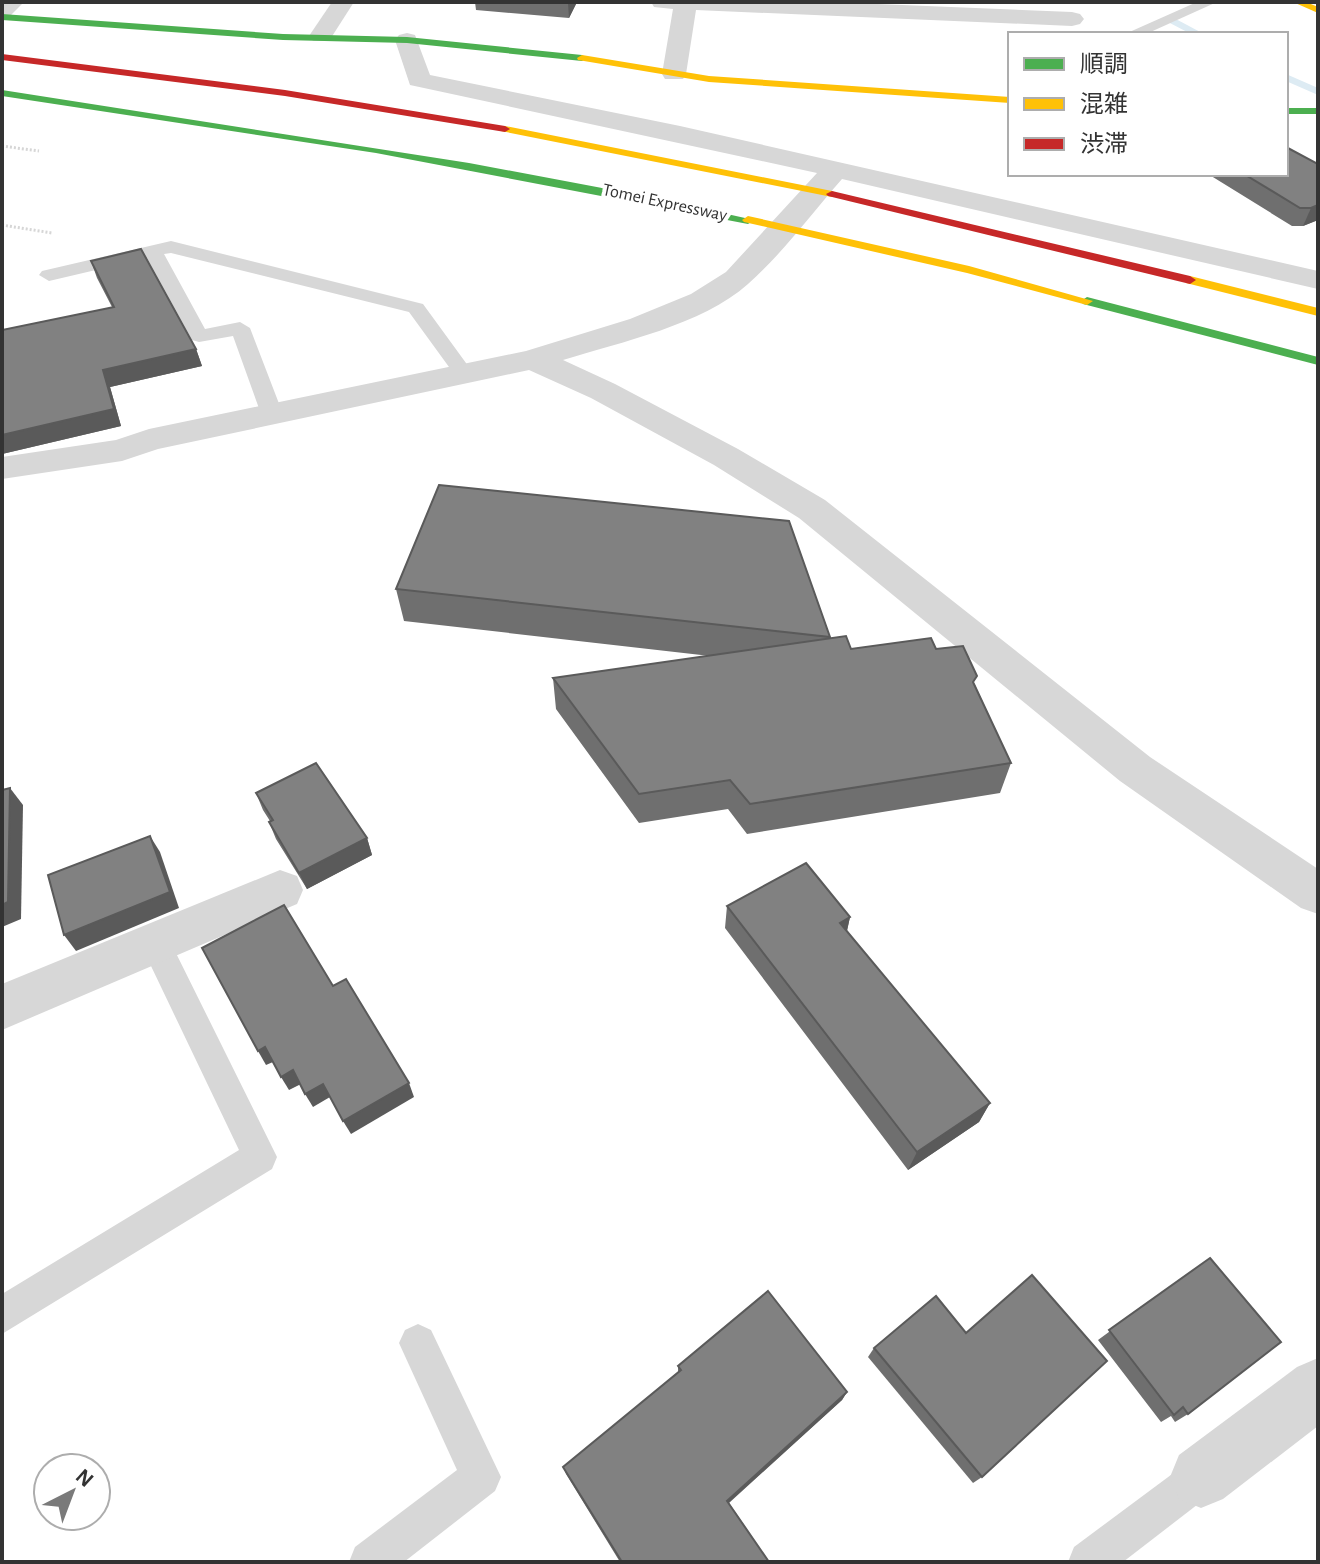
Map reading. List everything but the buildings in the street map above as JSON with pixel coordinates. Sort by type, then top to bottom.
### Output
[{"type":"main road","points":[[1298,2],[1318,10]]},
{"type":"main road","points":[[2,17],[283,37],[407,40],[580,58],[756,84],[1008,100]]},
{"type":"main road","name":"Tomei Expressway","points":[[2,57],[213,83],[601,147],[756,177],[1318,312]]},
{"type":"main road","name":"Tomei Expressway","points":[[2,93],[168,116],[593,187],[954,267],[1318,361]]},
{"type":"main road","points":[[1288,111],[1318,111]]},
{"type":"street","points":[[2,11],[13,2]]},
{"type":"street","points":[[321,36],[343,2]]},
{"type":"street","points":[[674,74],[678,3],[1073,18]]},
{"type":"street","points":[[407,40],[419,80],[590,112],[683,137],[1318,280]]},
{"type":"street","points":[[2,468],[122,450],[149,440],[533,359],[641,326],[702,301],[737,278],[836,169]]},
{"type":"street","points":[[533,359],[603,391],[726,457],[812,509],[1135,769],[1303,883],[1318,926]]},
{"type":"street","points":[[2,1007],[280,890]]},
{"type":"street","points":[[1201,1477],[1318,1388]]},
{"type":"lane","points":[[1138,32],[1210,2]]},
{"type":"lane","points":[[49,275],[171,247],[416,308],[464,374]]},
{"type":"lane","points":[[153,252],[199,336],[240,328],[272,414]]},
{"type":"lane","points":[[2,1315],[260,1157],[155,943]]},
{"type":"lane","points":[[370,1562],[481,1477],[418,1343]]},
{"type":"lane","points":[[1089,1562],[1201,1477]]},
{"type":"path","points":[[2,146],[39,151]]},
{"type":"waterway","points":[[1169,19],[1195,32]]},
{"type":"waterway","points":[[1288,78],[1318,92]]},
{"type":"traffic: fast","points":[[2,17],[283,37],[407,40],[582,58]]},
{"type":"traffic: fast","points":[[2,93],[376,150],[748,220]]},
{"type":"traffic: fast","points":[[1288,111],[1318,111]]},
{"type":"traffic: fast","points":[[1087,301],[1318,361]]},
{"type":"traffic: slow","points":[[1298,2],[1318,10]]},
{"type":"traffic: slow","points":[[582,58],[709,79],[1008,100]]},
{"type":"traffic: slow","points":[[505,129],[832,194]]},
{"type":"traffic: slow","points":[[748,220],[969,270],[1087,301]]},
{"type":"traffic: slow","points":[[1190,280],[1318,312]]},
{"type":"traffic: jam","points":[[2,57],[285,93],[505,129]]},
{"type":"traffic: jam","points":[[832,194],[1190,280]]}]
